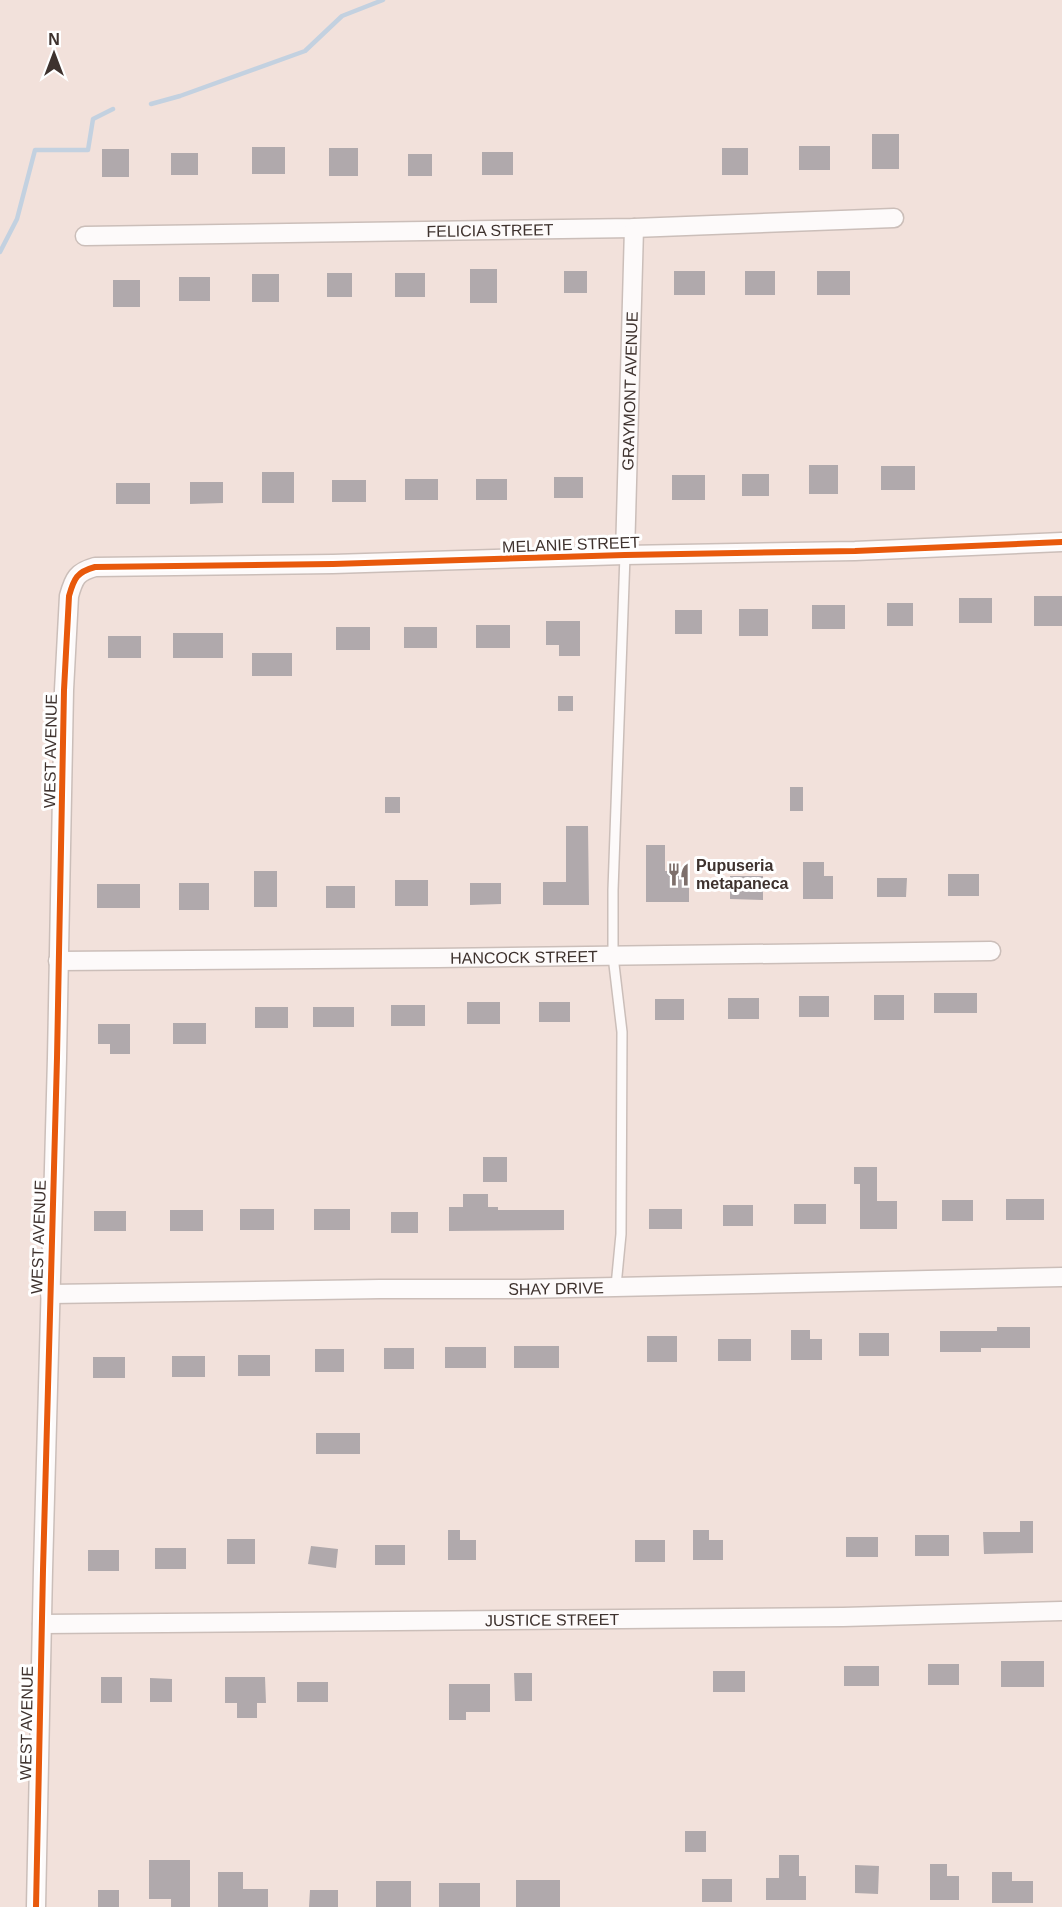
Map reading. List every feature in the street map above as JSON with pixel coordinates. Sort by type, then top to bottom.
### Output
[{"type":"street","name":"FELICIA STREET","points":[[85,236],[634,228],[894,218]]},
{"type":"street","name":"GRAYMONT AVENUE","points":[[625,555],[634,228]]},
{"type":"street","name":"MELANIE STREET","points":[[81,571],[95,567],[333,564],[625,555],[866,551],[1062,542]]},
{"type":"street","name":"WEST AVENUE","points":[[36,1907],[67,615],[72,583],[81,571]]},
{"type":"street","name":"HANCOCK STREET","points":[[58,961],[992,951]]},
{"type":"street","name":"SHAY DRIVE","points":[[50,1294],[523,1289],[1062,1277]]},
{"type":"street","name":"JUSTICE STREET","points":[[42,1624],[843,1617],[1061,1611]]},
{"type":"lane","points":[[616,1286],[621,1234],[622,1032],[613,956],[613,890],[625,555]]},
{"type":"building","points":[[872,134],[899,134],[899,169],[872,169]]},
{"type":"building","points":[[799,146],[830,146],[830,170],[799,170]]},
{"type":"building","points":[[252,147],[285,147],[285,174],[252,174]]},
{"type":"building","points":[[329,148],[358,148],[358,176],[329,176]]},
{"type":"building","points":[[722,148],[748,148],[748,175],[722,175]]},
{"type":"building","points":[[102,149],[129,149],[129,177],[102,177]]},
{"type":"building","points":[[482,152],[513,152],[513,175],[482,175]]},
{"type":"building","points":[[171,153],[198,153],[198,175],[171,175]]},
{"type":"building","points":[[408,154],[432,154],[432,176],[408,176]]},
{"type":"building","points":[[470,269],[497,269],[497,303],[470,303]]},
{"type":"building","points":[[564,271],[587,271],[587,293],[564,293]]},
{"type":"building","points":[[674,271],[705,271],[705,295],[674,295]]},
{"type":"building","points":[[745,271],[775,271],[775,295],[745,295]]},
{"type":"building","points":[[817,271],[850,271],[850,295],[817,295]]},
{"type":"building","points":[[327,273],[352,273],[352,297],[327,297]]},
{"type":"building","points":[[395,273],[425,273],[425,297],[395,297]]},
{"type":"building","points":[[252,274],[279,274],[279,302],[252,302]]},
{"type":"building","points":[[179,277],[210,277],[210,301],[179,301]]},
{"type":"building","points":[[113,280],[140,280],[140,307],[113,307]]},
{"type":"building","points":[[809,465],[838,465],[838,494],[809,494]]},
{"type":"building","points":[[881,466],[915,466],[915,490],[881,490]]},
{"type":"building","points":[[262,472],[294,472],[294,503],[262,503]]},
{"type":"building","points":[[742,474],[769,474],[769,496],[742,496]]},
{"type":"building","points":[[672,475],[705,475],[705,500],[672,500]]},
{"type":"building","points":[[554,477],[583,477],[583,498],[554,498]]},
{"type":"building","points":[[405,479],[438,479],[438,500],[405,500]]},
{"type":"building","points":[[476,479],[507,479],[507,500],[476,500]]},
{"type":"building","points":[[332,480],[366,480],[366,502],[332,502]]},
{"type":"building","points":[[190,482],[223,482],[223,503],[190,504]]},
{"type":"building","points":[[116,483],[150,483],[150,504],[116,504]]},
{"type":"building","points":[[1034,596],[1062,596],[1062,626],[1034,626]]},
{"type":"building","points":[[959,598],[992,598],[992,623],[959,623]]},
{"type":"building","points":[[887,603],[913,603],[913,626],[887,626]]},
{"type":"building","points":[[812,605],[845,605],[845,629],[812,629]]},
{"type":"building","points":[[739,609],[768,609],[768,636],[739,636]]},
{"type":"building","points":[[675,610],[702,610],[702,634],[675,634]]},
{"type":"building","points":[[546,621],[580,621],[580,656],[559,656],[559,645],[546,645]]},
{"type":"building","points":[[476,625],[510,625],[510,648],[476,648]]},
{"type":"building","points":[[336,627],[370,627],[370,650],[336,650]]},
{"type":"building","points":[[404,627],[437,627],[437,648],[404,648]]},
{"type":"building","points":[[173,633],[223,633],[223,658],[173,658]]},
{"type":"building","points":[[108,636],[141,636],[141,658],[108,658]]},
{"type":"building","points":[[252,653],[292,653],[292,676],[252,676]]},
{"type":"building","points":[[558,696],[573,696],[573,711],[558,711]]},
{"type":"building","points":[[790,787],[803,787],[803,811],[790,811]]},
{"type":"building","points":[[385,797],[400,797],[400,813],[385,813]]},
{"type":"building","points":[[566,826],[588,826],[589,905],[543,905],[543,882],[566,882]]},
{"type":"building","name":"Pupuseria metapaneca","points":[[646,845],[665,845],[665,871],[689,871],[689,902],[646,902]]},
{"type":"building","points":[[803,862],[824,862],[824,876],[833,876],[833,899],[803,899]]},
{"type":"building","points":[[254,871],[277,871],[277,907],[254,907]]},
{"type":"building","points":[[948,874],[979,874],[979,896],[948,896]]},
{"type":"building","points":[[730,876],[763,876],[763,900],[730,899]]},
{"type":"building","points":[[877,878],[907,878],[906,897],[877,897]]},
{"type":"building","points":[[395,880],[428,880],[428,906],[395,906]]},
{"type":"building","points":[[179,883],[209,883],[209,910],[179,910]]},
{"type":"building","points":[[470,883],[501,883],[501,904],[470,905]]},
{"type":"building","points":[[97,884],[140,884],[140,908],[97,908]]},
{"type":"building","points":[[326,886],[355,886],[355,908],[326,908]]},
{"type":"building","points":[[934,993],[977,993],[977,1013],[934,1013]]},
{"type":"building","points":[[874,995],[904,995],[904,1020],[874,1020]]},
{"type":"building","points":[[799,996],[829,996],[829,1017],[799,1017]]},
{"type":"building","points":[[728,998],[759,998],[759,1019],[728,1019]]},
{"type":"building","points":[[655,999],[684,999],[684,1020],[655,1020]]},
{"type":"building","points":[[467,1002],[500,1002],[500,1024],[467,1024]]},
{"type":"building","points":[[539,1002],[570,1002],[570,1022],[539,1022]]},
{"type":"building","points":[[391,1005],[425,1005],[425,1026],[391,1026]]},
{"type":"building","points":[[255,1007],[288,1007],[288,1028],[255,1028]]},
{"type":"building","points":[[313,1007],[354,1007],[354,1027],[313,1027]]},
{"type":"building","points":[[173,1023],[206,1023],[206,1044],[173,1044]]},
{"type":"building","points":[[98,1024],[130,1024],[130,1054],[110,1054],[110,1044],[98,1044]]},
{"type":"building","points":[[483,1157],[507,1157],[507,1182],[483,1182]]},
{"type":"building","points":[[854,1167],[877,1167],[877,1201],[897,1201],[897,1229],[860,1229],[860,1184],[854,1184]]},
{"type":"building","points":[[463,1194],[488,1194],[488,1207],[498,1207],[498,1210],[564,1210],[564,1230],[449,1231],[449,1207],[463,1207]]},
{"type":"building","points":[[1006,1199],[1044,1199],[1044,1220],[1006,1220]]},
{"type":"building","points":[[942,1200],[973,1200],[973,1221],[942,1221]]},
{"type":"building","points":[[794,1204],[826,1204],[826,1224],[794,1224]]},
{"type":"building","points":[[723,1205],[753,1205],[753,1226],[723,1226]]},
{"type":"building","points":[[240,1209],[274,1209],[274,1230],[240,1230]]},
{"type":"building","points":[[314,1209],[350,1209],[350,1230],[314,1230]]},
{"type":"building","points":[[649,1209],[682,1209],[682,1229],[649,1229]]},
{"type":"building","points":[[170,1210],[203,1210],[203,1231],[170,1231]]},
{"type":"building","points":[[94,1211],[126,1211],[126,1231],[94,1231]]},
{"type":"building","points":[[391,1212],[418,1212],[418,1233],[391,1233]]},
{"type":"building","points":[[997,1327],[1030,1327],[1030,1348],[981,1348],[981,1352],[940,1352],[940,1331],[997,1331]]},
{"type":"building","points":[[791,1330],[810,1330],[810,1339],[822,1339],[822,1360],[791,1360]]},
{"type":"building","points":[[859,1333],[889,1333],[889,1356],[859,1356]]},
{"type":"building","points":[[647,1336],[677,1336],[677,1362],[647,1362]]},
{"type":"building","points":[[718,1339],[751,1339],[751,1361],[718,1361]]},
{"type":"building","points":[[514,1346],[559,1346],[559,1368],[514,1368]]},
{"type":"building","points":[[445,1347],[486,1347],[486,1368],[445,1368]]},
{"type":"building","points":[[384,1348],[414,1348],[414,1369],[384,1369]]},
{"type":"building","points":[[315,1349],[344,1349],[344,1372],[315,1372]]},
{"type":"building","points":[[238,1355],[270,1355],[270,1376],[238,1376]]},
{"type":"building","points":[[172,1356],[205,1356],[205,1377],[172,1377]]},
{"type":"building","points":[[93,1357],[125,1357],[125,1378],[93,1378]]},
{"type":"building","points":[[316,1433],[360,1433],[360,1454],[316,1454]]},
{"type":"building","points":[[1020,1521],[1033,1521],[1033,1553],[984,1554],[983,1532],[1020,1532]]},
{"type":"building","points":[[448,1530],[460,1530],[460,1540],[476,1540],[476,1560],[448,1560]]},
{"type":"building","points":[[693,1530],[709,1530],[709,1540],[723,1540],[723,1560],[693,1560]]},
{"type":"building","points":[[915,1535],[949,1535],[949,1556],[915,1556]]},
{"type":"building","points":[[846,1537],[878,1537],[878,1557],[846,1557]]},
{"type":"building","points":[[227,1539],[255,1539],[255,1564],[227,1564]]},
{"type":"building","points":[[635,1540],[665,1540],[665,1562],[635,1562]]},
{"type":"building","points":[[375,1545],[405,1545],[405,1565],[375,1565]]},
{"type":"building","points":[[311,1546],[338,1549],[336,1568],[308,1564]]},
{"type":"building","points":[[155,1548],[186,1548],[186,1569],[155,1569]]},
{"type":"building","points":[[88,1550],[119,1550],[119,1571],[88,1571]]},
{"type":"building","points":[[1001,1661],[1044,1661],[1044,1687],[1001,1687]]},
{"type":"building","points":[[928,1664],[959,1664],[959,1685],[928,1685]]},
{"type":"building","points":[[844,1666],[879,1666],[879,1686],[844,1686]]},
{"type":"building","points":[[713,1671],[745,1671],[745,1692],[713,1692]]},
{"type":"building","points":[[514,1673],[532,1673],[532,1701],[515,1701]]},
{"type":"building","points":[[101,1677],[122,1677],[122,1703],[101,1703]]},
{"type":"building","points":[[225,1677],[265,1677],[266,1703],[257,1703],[257,1718],[237,1718],[237,1703],[225,1703]]},
{"type":"building","points":[[150,1678],[172,1679],[172,1702],[150,1702]]},
{"type":"building","points":[[297,1682],[328,1682],[328,1702],[297,1702]]},
{"type":"building","points":[[449,1684],[490,1684],[490,1712],[466,1712],[466,1720],[449,1720]]},
{"type":"building","points":[[685,1831],[706,1831],[706,1852],[685,1852]]},
{"type":"building","points":[[779,1855],[799,1855],[799,1876],[806,1876],[806,1900],[766,1900],[766,1878],[779,1878]]},
{"type":"building","points":[[149,1860],[190,1860],[190,1907],[171,1907],[171,1899],[149,1899]]},
{"type":"building","points":[[930,1864],[947,1864],[947,1876],[959,1876],[959,1900],[930,1900]]},
{"type":"building","points":[[855,1865],[879,1866],[878,1894],[855,1893]]},
{"type":"building","points":[[218,1872],[243,1872],[243,1889],[268,1889],[268,1907],[218,1907]]},
{"type":"building","points":[[992,1872],[1012,1872],[1012,1881],[1033,1881],[1033,1903],[992,1903]]},
{"type":"building","points":[[702,1879],[732,1879],[732,1902],[702,1902]]},
{"type":"building","points":[[516,1880],[560,1880],[560,1907],[516,1907]]},
{"type":"building","points":[[376,1881],[411,1881],[411,1907],[376,1907]]},
{"type":"building","points":[[439,1883],[480,1883],[480,1907],[439,1907]]},
{"type":"building","points":[[98,1890],[119,1890],[119,1907],[98,1907]]},
{"type":"building","points":[[310,1890],[338,1890],[338,1907],[309,1907]]},
{"type":"waterway","points":[[151,104],[180,96],[305,51],[342,16],[383,0]]},
{"type":"waterway","points":[[0,252],[17,219],[35,150],[88,150],[93,119],[113,109]]},
{"type":"cycle path","points":[[36,1907],[64,690],[69,596],[77,577],[84,571],[95,567],[333,564],[855,551],[1062,542]]},
{"type":"place","name":"Pupuseria metapaneca","points":[[678,874]]}]
